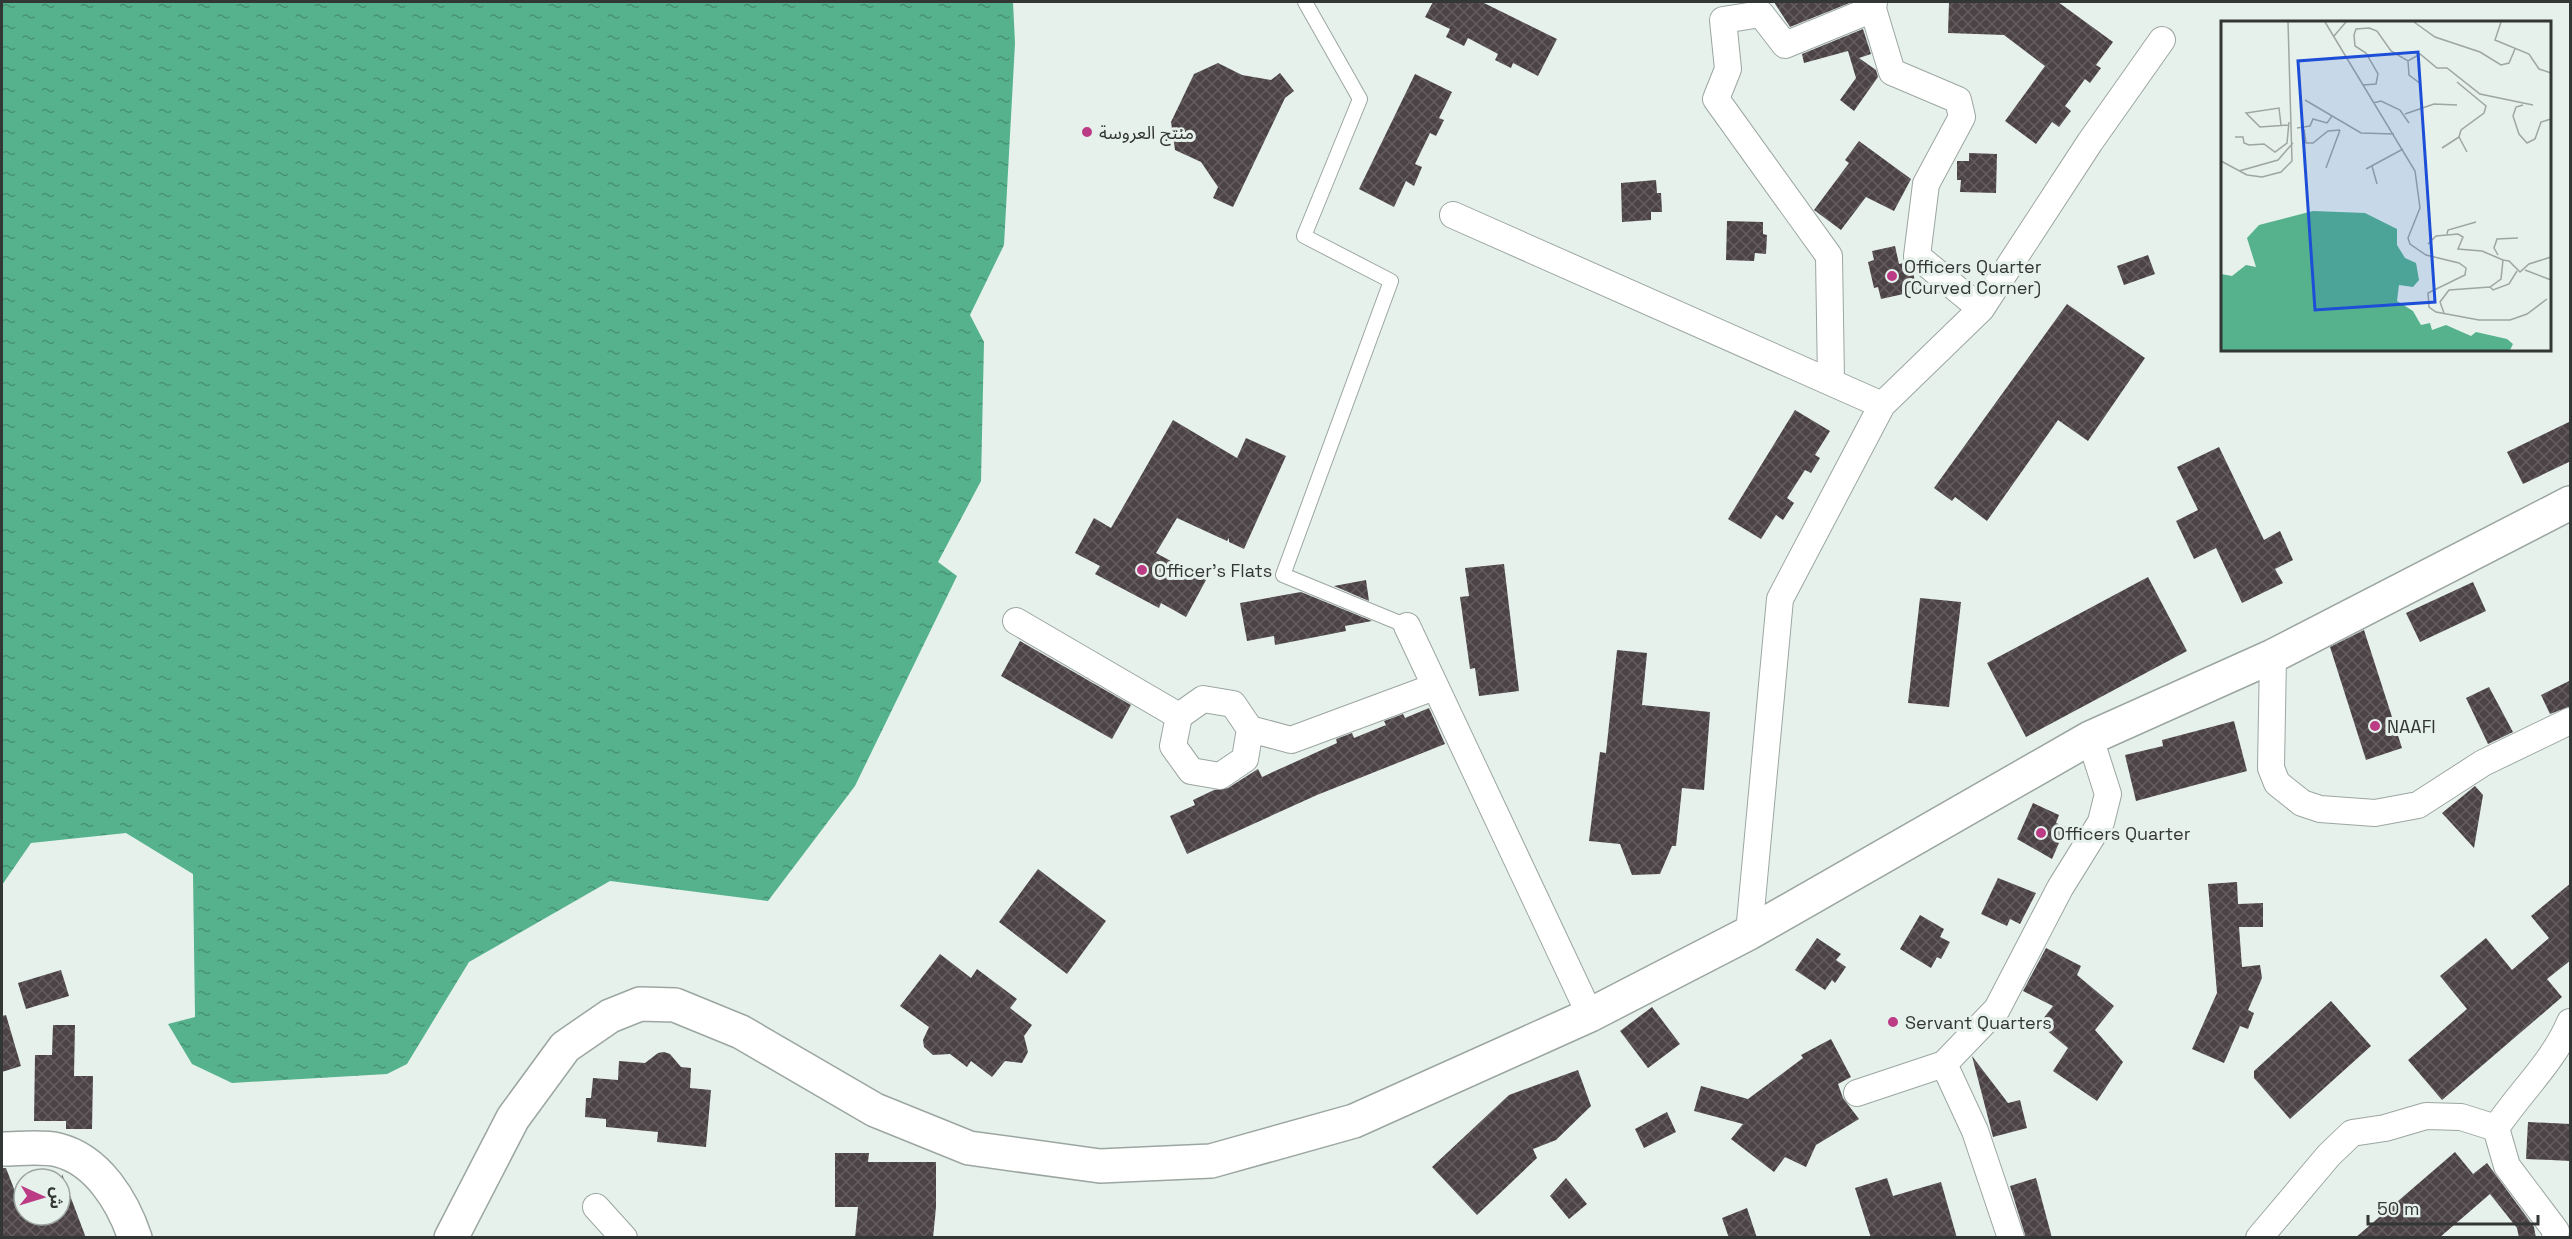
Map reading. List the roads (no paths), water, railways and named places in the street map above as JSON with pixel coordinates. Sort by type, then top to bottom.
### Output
[{"type":"main road","points":[[451,1238],[513,1118],[565,1047],[610,1016],[640,1004],[675,1005],[741,1032],[875,1110],[969,1148],[1100,1166],[1211,1161],[1354,1121],[1590,1015],[1749,933],[2090,738],[2273,656],[2571,503]]},
{"type":"main road","points":[[2,1149],[58,1150],[93,1167],[127,1213],[135,1238]]},
{"type":"street","points":[[1831,381],[1829,256],[1716,99],[1728,69],[1723,20],[1761,14],[1785,45],[1873,5],[1892,72],[1958,100],[1962,117],[1926,184],[1917,256],[1981,309]]},
{"type":"street","points":[[1749,933],[1780,599],[1882,405],[1981,309],[2090,141],[2162,40]]},
{"type":"street","points":[[1453,215],[1882,405]]},
{"type":"street","points":[[1016,621],[1179,716]]},
{"type":"street","points":[[1407,626],[1590,1015]]},
{"type":"street","points":[[2273,656],[2271,768],[2277,783],[2302,803],[2320,809],[2375,813],[2418,805],[2483,763],[2571,721]]},
{"type":"street","points":[[1250,729],[1245,759],[1220,776],[1191,771],[1173,746],[1179,716],[1203,699],[1233,704],[1250,729],[1291,740],[1434,687]]},
{"type":"street","points":[[1857,1093],[1944,1064],[1997,1009],[2060,888],[2101,822],[2108,794],[2090,738]]},
{"type":"street","points":[[2555,1238],[2556,1231],[2507,1166],[2496,1128],[2517,1096],[2561,1044],[2571,1022]]},
{"type":"street","points":[[1944,1064],[1975,1131],[2011,1238]]},
{"type":"street","points":[[2259,1238],[2329,1155],[2352,1133],[2385,1128],[2426,1116],[2461,1117],[2496,1128]]},
{"type":"street","points":[[596,1207],[624,1238]]},
{"type":"lane","points":[[1305,2],[1360,99],[1304,236],[1391,281],[1283,575],[1407,626]]},
{"type":"water","points":[[2,2],[1013,2],[1015,43],[1004,245],[970,315],[984,342],[981,481],[938,562],[957,576],[855,786],[768,901],[610,881],[469,962],[407,1064],[387,1074],[232,1083],[192,1064],[168,1024],[195,1017],[193,874],[126,833],[31,843],[2,885]]},
{"type":"place","name":"منتج العروسة","points":[[1087,132]]},
{"type":"place","name":"Officers Quarter (Curved Corner)","points":[[1892,276]]},
{"type":"place","name":"Officer's Flats","points":[[1142,570]]},
{"type":"place","name":"NAAFI","points":[[2375,726]]},
{"type":"place","name":"Officers Quarter","points":[[2041,833]]},
{"type":"place","name":"Servant Quarters","points":[[1893,1022]]}]
